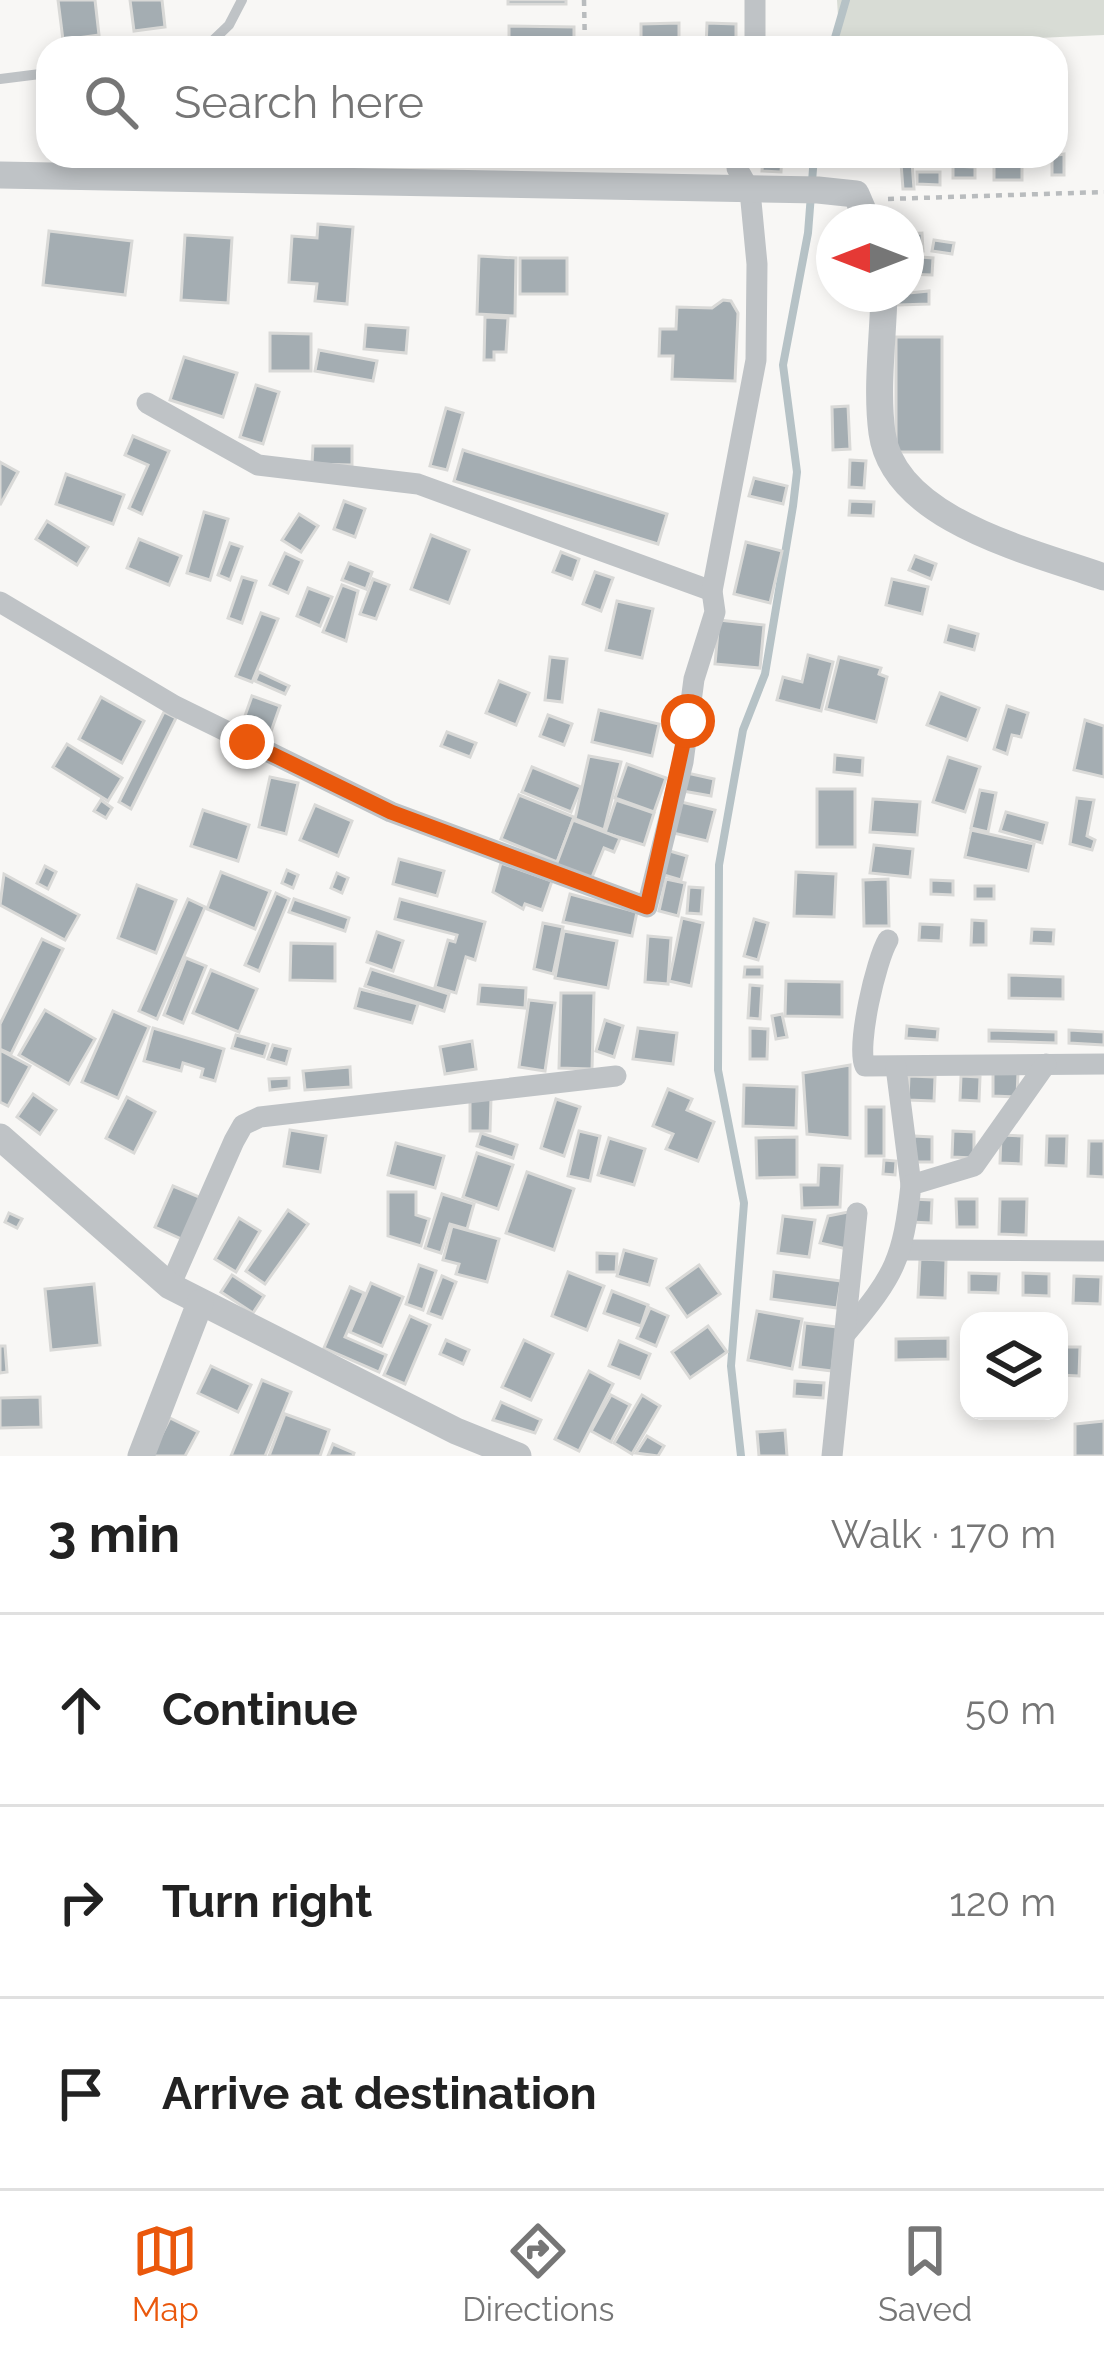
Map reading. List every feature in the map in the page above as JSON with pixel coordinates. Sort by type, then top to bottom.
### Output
[{"type":"street","points":[[755,0],[755,36]]},
{"type":"street","points":[[0,602],[175,706],[391,812],[647,907],[683,762],[694,679],[716,612],[712,591],[756,360],[758,190],[737,168]]},
{"type":"street","points":[[0,175],[818,190],[856,194],[860,204]]},
{"type":"street","points":[[884,312],[882,437],[907,482],[942,518],[1104,577]]},
{"type":"street","points":[[147,404],[258,465],[418,484],[712,591]]},
{"type":"street","points":[[888,940],[880,954],[861,1059],[865,1066],[1104,1064]]},
{"type":"street","points":[[911,1185],[974,1166],[1046,1064]]},
{"type":"street","points":[[847,1332],[880,1292],[904,1250],[911,1185],[896,1067]]},
{"type":"street","points":[[170,1286],[243,1125],[260,1117],[616,1076]]},
{"type":"street","points":[[0,1137],[170,1286],[518,1456]]},
{"type":"street","points":[[832,1456],[857,1213]]},
{"type":"street","points":[[904,1250],[1104,1251]]},
{"type":"street","points":[[140,1456],[200,1303]]},
{"type":"lane","points":[[218,36],[242,0]]},
{"type":"lane","points":[[0,79],[36,74]]},
{"type":"path","points":[[584,0],[584,36]]},
{"type":"path","points":[[856,194],[901,200],[1104,193]]},
{"type":"shaded area","points":[[837,0],[1104,0],[1104,35],[839,36]]},
{"type":"building","points":[[58,0],[95,0],[99,35],[62,36]]},
{"type":"building","points":[[130,0],[162,0],[165,27],[134,31]]},
{"type":"building","points":[[508,0],[566,0],[566,4],[508,4]]},
{"type":"building","points":[[679,23],[679,36],[641,36],[641,24]]},
{"type":"building","points":[[707,23],[736,24],[736,36],[706,36]]},
{"type":"building","points":[[509,26],[574,27],[574,36],[509,36]]},
{"type":"building","points":[[901,168],[912,168],[914,189],[903,189]]},
{"type":"building","points":[[953,168],[975,168],[975,178],[953,178]]},
{"type":"building","points":[[994,168],[1022,168],[1022,180],[994,180]]},
{"type":"building","points":[[917,172],[940,172],[940,185],[917,184]]},
{"type":"building","points":[[318,224],[353,227],[347,304],[315,301],[317,284],[289,282],[292,236],[317,238]]},
{"type":"building","points":[[49,231],[132,241],[125,295],[43,285]]},
{"type":"building","points":[[185,235],[232,238],[228,303],[181,300]]},
{"type":"building","points":[[934,240],[954,243],[952,254],[932,251]]},
{"type":"building","points":[[479,256],[516,258],[515,316],[477,314]]},
{"type":"building","points":[[924,257],[933,258],[932,275],[924,275]]},
{"type":"building","points":[[520,258],[567,258],[567,294],[520,294]]},
{"type":"building","points":[[723,300],[731,301],[738,313],[735,381],[672,379],[673,356],[659,356],[660,329],[676,329],[677,307],[712,308]]},
{"type":"building","points":[[485,317],[508,318],[506,352],[494,352],[494,360],[484,360]]},
{"type":"building","points":[[366,325],[408,328],[406,353],[364,349]]},
{"type":"building","points":[[270,333],[311,334],[311,371],[270,371]]},
{"type":"building","points":[[896,337],[942,337],[942,452],[896,452]]},
{"type":"building","points":[[319,350],[377,361],[373,381],[315,371]]},
{"type":"building","points":[[184,357],[237,373],[223,417],[170,400]]},
{"type":"building","points":[[256,385],[279,392],[263,444],[240,437]]},
{"type":"building","points":[[848,406],[850,449],[833,450],[832,407]]},
{"type":"building","points":[[446,408],[463,413],[447,470],[430,466]]},
{"type":"building","points":[[133,436],[169,451],[142,514],[129,508],[148,465],[125,455]]},
{"type":"building","points":[[313,446],[352,446],[352,465],[312,464]]},
{"type":"building","points":[[463,450],[667,514],[658,544],[454,481]]},
{"type":"building","points":[[850,460],[866,461],[864,488],[849,487]]},
{"type":"building","points":[[0,462],[18,472],[0,505]]},
{"type":"building","points":[[66,474],[124,495],[113,524],[56,504]]},
{"type":"building","points":[[754,478],[787,486],[783,504],[749,496]]},
{"type":"building","points":[[344,501],[365,509],[355,537],[334,529]]},
{"type":"building","points":[[850,501],[874,502],[873,516],[849,515]]},
{"type":"building","points":[[204,512],[228,519],[210,580],[187,573]]},
{"type":"building","points":[[299,514],[318,526],[301,552],[282,540]]},
{"type":"building","points":[[47,521],[88,547],[77,565],[36,539]]},
{"type":"building","points":[[431,535],[469,550],[449,603],[411,589]]},
{"type":"building","points":[[139,539],[181,556],[169,585],[127,568]]},
{"type":"building","points":[[746,542],[782,551],[770,603],[734,594]]},
{"type":"building","points":[[230,543],[242,547],[230,580],[218,575]]},
{"type":"building","points":[[561,552],[579,559],[572,579],[553,572]]},
{"type":"building","points":[[285,553],[302,561],[288,593],[270,585]]},
{"type":"building","points":[[915,556],[936,564],[931,579],[909,570]]},
{"type":"building","points":[[349,563],[372,572],[366,589],[342,580]]},
{"type":"building","points":[[595,572],[613,578],[601,611],[583,604]]},
{"type":"building","points":[[242,577],[256,581],[242,623],[228,618]]},
{"type":"building","points":[[373,579],[389,585],[376,619],[360,614]]},
{"type":"building","points":[[892,579],[928,587],[922,614],[886,605]]},
{"type":"building","points":[[342,585],[358,591],[346,641],[323,632]]},
{"type":"building","points":[[308,588],[332,597],[320,626],[297,616]]},
{"type":"building","points":[[617,601],[653,609],[642,658],[606,650]]},
{"type":"building","points":[[261,613],[278,619],[252,682],[236,676]]},
{"type":"building","points":[[719,620],[764,625],[760,668],[715,664]]},
{"type":"building","points":[[949,626],[978,634],[974,650],[945,642]]},
{"type":"building","points":[[808,655],[833,662],[821,711],[777,700],[783,677],[802,682]]},
{"type":"building","points":[[550,657],[567,659],[562,702],[545,700]]},
{"type":"building","points":[[839,657],[881,668],[879,674],[887,677],[876,722],[826,709]]},
{"type":"building","points":[[259,672],[289,686],[285,694],[255,681]]},
{"type":"building","points":[[499,681],[529,693],[516,725],[486,713]]},
{"type":"building","points":[[940,693],[979,708],[967,740],[927,725]]},
{"type":"building","points":[[252,696],[280,706],[268,740],[240,730]]},
{"type":"building","points":[[101,697],[144,721],[122,763],[79,739]]},
{"type":"building","points":[[1007,706],[1028,713],[1021,737],[1012,735],[1007,754],[994,749]]},
{"type":"building","points":[[599,710],[659,724],[652,756],[592,742]]},
{"type":"building","points":[[164,712],[176,718],[131,809],[119,802]]},
{"type":"building","points":[[548,715],[572,724],[564,745],[540,736]]},
{"type":"building","points":[[1085,720],[1104,726],[1104,777],[1074,770]]},
{"type":"building","points":[[447,732],[476,743],[470,757],[441,746]]},
{"type":"building","points":[[67,744],[122,778],[108,801],[53,767]]},
{"type":"building","points":[[835,755],[863,758],[862,775],[834,772]]},
{"type":"building","points":[[589,756],[621,762],[604,830],[575,819]]},
{"type":"building","points":[[948,757],[980,767],[965,812],[933,802]]},
{"type":"building","points":[[627,764],[666,778],[654,812],[615,798]]},
{"type":"building","points":[[532,767],[581,787],[571,812],[522,792]]},
{"type":"building","points":[[687,773],[714,779],[711,796],[683,791]]},
{"type":"building","points":[[270,777],[298,783],[286,834],[259,827]]},
{"type":"building","points":[[817,789],[855,789],[855,847],[817,847]]},
{"type":"building","points":[[980,790],[996,793],[988,832],[971,828]]},
{"type":"building","points":[[519,795],[574,817],[557,862],[501,839]]},
{"type":"building","points":[[1077,798],[1094,800],[1087,836],[1095,840],[1092,850],[1070,844]]},
{"type":"building","points":[[873,799],[920,802],[917,835],[870,832]]},
{"type":"building","points":[[101,800],[112,808],[106,818],[94,811]]},
{"type":"building","points":[[616,800],[654,813],[644,845],[605,833]]},
{"type":"building","points":[[677,801],[715,810],[707,841],[669,832]]},
{"type":"building","points":[[315,805],[352,821],[338,856],[300,840]]},
{"type":"building","points":[[203,810],[249,825],[238,861],[191,846]]},
{"type":"building","points":[[1006,812],[1047,823],[1042,843],[1000,831]]},
{"type":"building","points":[[573,820],[620,838],[614,852],[604,848],[590,882],[555,868]]},
{"type":"building","points":[[971,830],[1034,844],[1028,871],[965,857]]},
{"type":"building","points":[[874,845],[913,849],[910,877],[870,873]]},
{"type":"building","points":[[663,849],[687,856],[681,880],[657,873]]},
{"type":"building","points":[[399,859],[444,871],[437,896],[393,884]]},
{"type":"building","points":[[501,863],[552,881],[542,910],[525,904],[523,909],[493,892]]},
{"type":"building","points":[[45,866],[56,872],[48,889],[37,883]]},
{"type":"building","points":[[287,870],[298,875],[293,888],[282,883]]},
{"type":"building","points":[[221,872],[270,891],[255,929],[207,909]]},
{"type":"building","points":[[796,872],[836,874],[834,917],[794,916]]},
{"type":"building","points":[[337,873],[348,878],[342,893],[331,888]]},
{"type":"building","points":[[4,874],[79,915],[65,940],[0,905]]},
{"type":"building","points":[[666,879],[685,883],[678,916],[659,911]]},
{"type":"building","points":[[888,879],[889,926],[864,926],[863,880]]},
{"type":"building","points":[[931,880],[953,881],[953,895],[931,894]]},
{"type":"building","points":[[137,885],[176,900],[156,953],[118,938]]},
{"type":"building","points":[[975,886],[994,886],[994,899],[975,899]]},
{"type":"building","points":[[689,887],[703,888],[701,914],[687,913]]},
{"type":"building","points":[[276,893],[289,899],[259,971],[245,965]]},
{"type":"building","points":[[570,894],[637,912],[632,936],[563,922]]},
{"type":"building","points":[[188,899],[205,907],[157,1019],[139,1011]]},
{"type":"building","points":[[294,899],[349,918],[345,931],[289,912]]},
{"type":"building","points":[[400,899],[485,922],[475,960],[466,957],[456,993],[435,987],[448,940],[455,942],[457,935],[395,919]]},
{"type":"building","points":[[682,918],[703,923],[691,986],[669,981]]},
{"type":"building","points":[[754,919],[768,923],[758,960],[744,956]]},
{"type":"building","points":[[972,920],[986,921],[986,945],[971,945]]},
{"type":"building","points":[[543,923],[563,927],[553,974],[534,969]]},
{"type":"building","points":[[920,924],[942,925],[941,941],[919,940]]},
{"type":"building","points":[[1032,929],[1054,930],[1053,944],[1031,943]]},
{"type":"building","points":[[564,931],[617,941],[608,988],[555,978]]},
{"type":"building","points":[[377,932],[403,941],[393,971],[367,962]]},
{"type":"building","points":[[648,936],[671,938],[668,984],[645,982]]},
{"type":"building","points":[[42,939],[63,949],[11,1054],[0,1049],[0,1024]]},
{"type":"building","points":[[291,943],[335,944],[335,981],[290,980]]},
{"type":"building","points":[[186,958],[206,966],[183,1023],[164,1015]]},
{"type":"building","points":[[745,967],[762,967],[762,977],[744,977]]},
{"type":"building","points":[[371,969],[449,994],[444,1011],[365,986]]},
{"type":"building","points":[[211,970],[257,989],[239,1032],[193,1013]]},
{"type":"building","points":[[1009,975],[1063,977],[1063,999],[1009,998]]},
{"type":"building","points":[[786,981],[842,982],[842,1017],[785,1016]]},
{"type":"building","points":[[480,985],[526,988],[525,1008],[478,1004]]},
{"type":"building","points":[[750,985],[762,986],[760,1019],[748,1018]]},
{"type":"building","points":[[360,989],[418,1004],[412,1023],[355,1008]]},
{"type":"building","points":[[561,993],[594,993],[592,1069],[559,1068]]},
{"type":"building","points":[[529,1000],[555,1003],[545,1071],[519,1067]]},
{"type":"building","points":[[45,1010],[95,1039],[69,1084],[19,1055]]},
{"type":"building","points":[[113,1011],[149,1027],[118,1098],[82,1082]]},
{"type":"building","points":[[782,1014],[787,1037],[776,1039],[772,1016]]},
{"type":"building","points":[[605,1020],[623,1026],[614,1057],[596,1051]]},
{"type":"building","points":[[907,1026],[938,1029],[937,1040],[906,1038]]},
{"type":"building","points":[[153,1028],[224,1049],[215,1081],[201,1077],[203,1069],[183,1063],[181,1071],[144,1061]]},
{"type":"building","points":[[638,1028],[677,1033],[673,1064],[633,1059]]},
{"type":"building","points":[[750,1028],[768,1029],[767,1059],[750,1059]]},
{"type":"building","points":[[989,1030],[1056,1032],[1056,1043],[989,1041]]},
{"type":"building","points":[[1069,1030],[1104,1032],[1104,1045],[1069,1043]]},
{"type":"building","points":[[236,1035],[268,1044],[264,1057],[232,1048]]},
{"type":"building","points":[[472,1041],[476,1069],[445,1074],[440,1047]]},
{"type":"building","points":[[273,1045],[290,1049],[286,1064],[268,1059]]},
{"type":"building","points":[[0,1050],[30,1066],[8,1106],[0,1102]]},
{"type":"building","points":[[850,1065],[850,1138],[807,1134],[803,1073]]},
{"type":"building","points":[[350,1067],[351,1087],[305,1090],[303,1071]]},
{"type":"building","points":[[993,1071],[1018,1072],[1017,1097],[993,1096]]},
{"type":"building","points":[[909,1076],[935,1077],[934,1101],[908,1100]]},
{"type":"building","points":[[961,1076],[980,1077],[979,1101],[960,1100]]},
{"type":"building","points":[[289,1078],[289,1088],[270,1090],[269,1079]]},
{"type":"building","points":[[744,1085],[797,1087],[796,1128],[743,1126]]},
{"type":"building","points":[[668,1089],[692,1099],[687,1110],[714,1122],[698,1161],[666,1149],[673,1134],[653,1126]]},
{"type":"building","points":[[33,1094],[56,1110],[40,1134],[17,1117]]},
{"type":"building","points":[[127,1097],[155,1112],[134,1153],[106,1138]]},
{"type":"building","points":[[470,1098],[491,1098],[490,1131],[470,1131]]},
{"type":"building","points":[[556,1099],[580,1107],[564,1156],[541,1148]]},
{"type":"building","points":[[866,1107],[884,1107],[884,1156],[866,1156]]},
{"type":"building","points":[[290,1130],[326,1136],[320,1172],[284,1166]]},
{"type":"building","points":[[579,1131],[600,1136],[590,1181],[568,1176]]},
{"type":"building","points":[[953,1131],[974,1132],[974,1158],[952,1157]]},
{"type":"building","points":[[481,1133],[517,1145],[513,1158],[477,1146]]},
{"type":"building","points":[[1001,1135],[1022,1136],[1021,1164],[1000,1163]]},
{"type":"building","points":[[914,1136],[932,1137],[932,1162],[913,1162]]},
{"type":"building","points":[[1047,1136],[1067,1136],[1066,1166],[1046,1165]]},
{"type":"building","points":[[797,1137],[797,1177],[757,1178],[756,1138]]},
{"type":"building","points":[[609,1138],[645,1149],[634,1185],[598,1175]]},
{"type":"building","points":[[1089,1141],[1104,1141],[1104,1177],[1088,1176]]},
{"type":"building","points":[[396,1143],[444,1156],[435,1188],[388,1175]]},
{"type":"building","points":[[477,1153],[513,1165],[498,1209],[463,1197]]},
{"type":"building","points":[[884,1160],[896,1161],[895,1175],[883,1174]]},
{"type":"building","points":[[819,1165],[842,1166],[840,1207],[802,1208],[801,1185],[818,1185]]},
{"type":"building","points":[[527,1172],[574,1189],[554,1250],[506,1233]]},
{"type":"building","points":[[173,1186],[204,1199],[186,1241],[155,1227]]},
{"type":"building","points":[[388,1192],[416,1192],[416,1215],[429,1219],[421,1246],[388,1236]]},
{"type":"building","points":[[442,1194],[474,1204],[467,1229],[450,1224],[441,1253],[425,1248]]},
{"type":"building","points":[[912,1199],[932,1200],[931,1223],[911,1222]]},
{"type":"building","points":[[956,1199],[977,1199],[977,1227],[957,1227]]},
{"type":"building","points":[[1000,1199],[1027,1199],[1026,1235],[999,1234]]},
{"type":"building","points":[[288,1210],[308,1224],[265,1284],[246,1271]]},
{"type":"building","points":[[853,1211],[851,1250],[820,1243],[828,1216]]},
{"type":"building","points":[[9,1213],[22,1219],[17,1228],[5,1222]]},
{"type":"building","points":[[783,1216],[815,1220],[809,1257],[778,1253]]},
{"type":"building","points":[[239,1218],[260,1231],[236,1272],[215,1259]]},
{"type":"building","points":[[452,1226],[499,1239],[487,1282],[456,1274],[459,1264],[443,1260]]},
{"type":"building","points":[[624,1250],[656,1259],[649,1285],[617,1276]]},
{"type":"building","points":[[597,1253],[617,1254],[616,1272],[597,1272]]},
{"type":"building","points":[[920,1259],[946,1260],[945,1298],[918,1297]]},
{"type":"building","points":[[419,1265],[436,1271],[423,1310],[406,1304]]},
{"type":"building","points":[[699,1265],[720,1294],[687,1317],[667,1288]]},
{"type":"building","points":[[568,1272],[604,1286],[587,1330],[552,1316]]},
{"type":"building","points":[[774,1272],[841,1281],[837,1308],[771,1299]]},
{"type":"building","points":[[969,1273],[999,1274],[998,1293],[969,1292]]},
{"type":"building","points":[[1023,1273],[1049,1274],[1049,1296],[1023,1295]]},
{"type":"building","points":[[232,1275],[264,1296],[253,1313],[221,1292]]},
{"type":"building","points":[[442,1276],[456,1282],[442,1318],[428,1313]]},
{"type":"building","points":[[1074,1276],[1101,1277],[1100,1304],[1073,1303]]},
{"type":"building","points":[[371,1283],[403,1297],[382,1346],[350,1332]]},
{"type":"building","points":[[94,1284],[100,1345],[51,1350],[45,1289]]},
{"type":"building","points":[[350,1287],[364,1293],[345,1337],[386,1355],[379,1372],[324,1348]]},
{"type":"building","points":[[612,1291],[648,1305],[641,1326],[604,1313]]},
{"type":"building","points":[[650,1308],[668,1316],[656,1346],[637,1338]]},
{"type":"building","points":[[757,1311],[802,1319],[792,1369],[748,1360]]},
{"type":"building","points":[[410,1316],[430,1325],[405,1384],[384,1375]]},
{"type":"building","points":[[805,1323],[837,1327],[832,1371],[800,1367]]},
{"type":"building","points":[[708,1326],[727,1352],[690,1378],[672,1352]]},
{"type":"building","points":[[948,1338],[948,1359],[896,1360],[896,1339]]},
{"type":"building","points":[[446,1340],[469,1350],[463,1364],[440,1354]]},
{"type":"building","points":[[524,1340],[553,1354],[531,1400],[502,1387]]},
{"type":"building","points":[[619,1341],[650,1354],[640,1378],[609,1366]]},
{"type":"building","points":[[0,1346],[5,1346],[7,1372],[0,1373]]},
{"type":"building","points":[[1068,1347],[1080,1347],[1079,1376],[1068,1375]]},
{"type":"building","points":[[211,1366],[251,1385],[238,1412],[198,1393]]},
{"type":"building","points":[[589,1371],[613,1384],[579,1451],[555,1439]]},
{"type":"building","points":[[262,1380],[291,1392],[265,1456],[231,1456]]},
{"type":"building","points":[[795,1381],[824,1383],[823,1398],[794,1396]]},
{"type":"building","points":[[611,1395],[630,1405],[611,1442],[591,1431]]},
{"type":"building","points":[[642,1395],[660,1406],[632,1454],[614,1443]]},
{"type":"building","points":[[40,1397],[41,1427],[0,1428],[0,1398]]},
{"type":"building","points":[[501,1402],[541,1420],[535,1433],[493,1420]]},
{"type":"building","points":[[285,1414],[329,1430],[320,1456],[269,1456]]},
{"type":"building","points":[[170,1418],[198,1432],[185,1456],[151,1456]]},
{"type":"building","points":[[1104,1421],[1104,1456],[1075,1456],[1075,1424]]},
{"type":"building","points":[[785,1430],[787,1456],[759,1456],[757,1432]]},
{"type":"building","points":[[647,1436],[664,1446],[658,1456],[636,1453]]},
{"type":"building","points":[[333,1444],[354,1453],[353,1456],[328,1456]]},
{"type":"waterway","points":[[836,36],[846,0]]},
{"type":"waterway","points":[[741,1456],[731,1366],[744,1203],[718,1070],[719,865],[743,730],[765,674],[793,506],[797,472],[783,365],[808,233],[813,168]]},
{"type":"route","points":[[247,742],[391,812],[647,907],[683,762],[688,721]]}]
